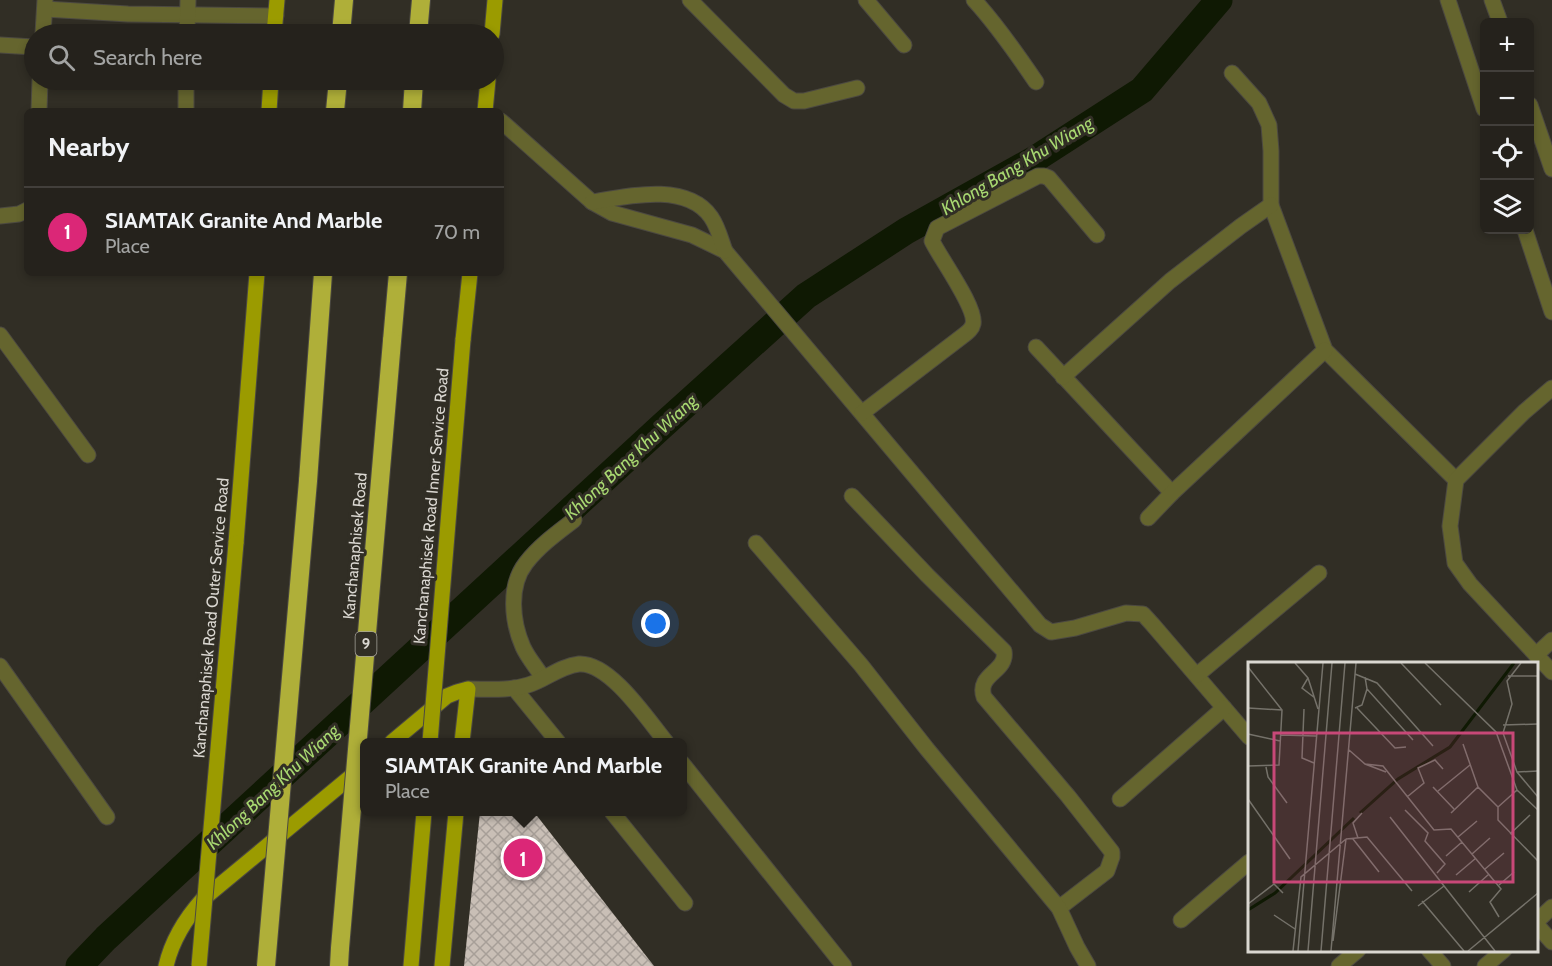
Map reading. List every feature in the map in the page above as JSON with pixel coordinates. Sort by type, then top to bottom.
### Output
[{"type":"highway","points":[[342,24],[344,0]]},
{"type":"highway","points":[[419,24],[421,0]]},
{"type":"highway","points":[[335,108],[337,90]]},
{"type":"highway","points":[[412,108],[413,90]]},
{"type":"highway","points":[[267,966],[323,276]]},
{"type":"highway","name":"Kanchanaphisek Road","points":[[339,966],[398,276]]},
{"type":"main road","points":[[275,24],[277,0]]},
{"type":"main road","points":[[493,24],[495,0]]},
{"type":"main road","points":[[269,108],[270,90]]},
{"type":"main road","points":[[487,108],[488,90]]},
{"type":"main road","name":"Kanchanaphisek Road Outer Service Road","points":[[200,966],[257,276]]},
{"type":"main road","name":"Kanchanaphisek Road Inner Service Road","points":[[430,738],[470,276]]},
{"type":"main road","points":[[397,738],[447,696],[468,689],[462,738]]},
{"type":"main road","points":[[165,966],[179,931],[203,899],[360,768]]},
{"type":"main road","points":[[411,966],[424,816]]},
{"type":"main road","points":[[442,966],[456,816]]},
{"type":"street","points":[[690,0],[784,95],[794,101],[804,101],[857,88]]},
{"type":"street","points":[[866,0],[904,45]]},
{"type":"street","points":[[974,0],[1012,47],[1036,82]]},
{"type":"street","points":[[1448,0],[1480,94]]},
{"type":"street","points":[[1492,0],[1499,18]]},
{"type":"street","points":[[44,24],[45,5],[128,14],[187,7],[276,16]]},
{"type":"street","points":[[187,7],[187,24]]},
{"type":"street","points":[[0,45],[24,46]]},
{"type":"street","points":[[1232,73],[1259,103],[1269,125],[1271,205],[1325,350],[1456,480]]},
{"type":"street","points":[[39,108],[40,90]]},
{"type":"street","points":[[186,90],[186,108]]},
{"type":"street","points":[[1534,117],[1552,169]]},
{"type":"street","points":[[504,124],[592,202],[612,213],[692,235],[725,251],[1040,626],[1052,632],[1076,628],[1126,613],[1143,614],[1248,736]]},
{"type":"street","points":[[862,413],[964,335],[973,325],[970,306],[932,241],[937,228],[1038,176],[1044,176],[1049,178],[1097,235]]},
{"type":"street","points":[[592,202],[636,195],[657,194],[681,197],[697,204],[710,215],[717,227],[725,251]]},
{"type":"street","points":[[1063,377],[1170,281],[1271,205]]},
{"type":"street","points":[[0,216],[24,212]]},
{"type":"street","points":[[1526,234],[1552,312]]},
{"type":"street","points":[[0,335],[88,455]]},
{"type":"street","points":[[1036,347],[1172,493]]},
{"type":"street","points":[[1148,518],[1325,350]]},
{"type":"street","points":[[1552,388],[1524,412],[1456,480],[1450,526],[1455,563],[1470,584],[1552,672]]},
{"type":"street","points":[[852,496],[1004,651],[1004,662],[983,684],[981,690],[984,697],[1112,852],[1107,871],[1059,908]]},
{"type":"street","points":[[543,678],[523,647],[516,624],[513,604],[515,584],[524,565],[542,546],[574,520]]},
{"type":"street","points":[[756,543],[861,664],[927,749],[1059,908],[1088,966]]},
{"type":"street","points":[[1197,675],[1319,573]]},
{"type":"street","points":[[1536,655],[1552,640]]},
{"type":"street","points":[[468,689],[514,688],[531,684],[568,667],[581,664],[605,672],[632,699],[663,738]]},
{"type":"street","points":[[0,666],[107,817]]},
{"type":"street","points":[[514,688],[555,738]]},
{"type":"street","points":[[1120,799],[1224,708]]},
{"type":"street","points":[[687,769],[844,966]]},
{"type":"street","points":[[615,816],[686,903]]},
{"type":"street","points":[[1181,920],[1248,863]]},
{"type":"street","points":[[1537,922],[1552,907]]},
{"type":"street","points":[[1537,924],[1552,942]]},
{"type":"street","points":[[1339,966],[1357,951]]},
{"type":"street","points":[[1430,951],[1443,966]]},
{"type":"street","points":[[1485,966],[1503,951]]},
{"type":"building","points":[[480,816],[537,816],[654,966],[464,966]]},
{"type":"waterway","name":"Khlong Bang Khu Wiang","points":[[79,966],[106,938],[806,296],[906,231],[1035,159],[1142,90],[1219,0]]},
{"type":"place","name":"SIAMTAK Granite And Marble","points":[[523,858]]}]
